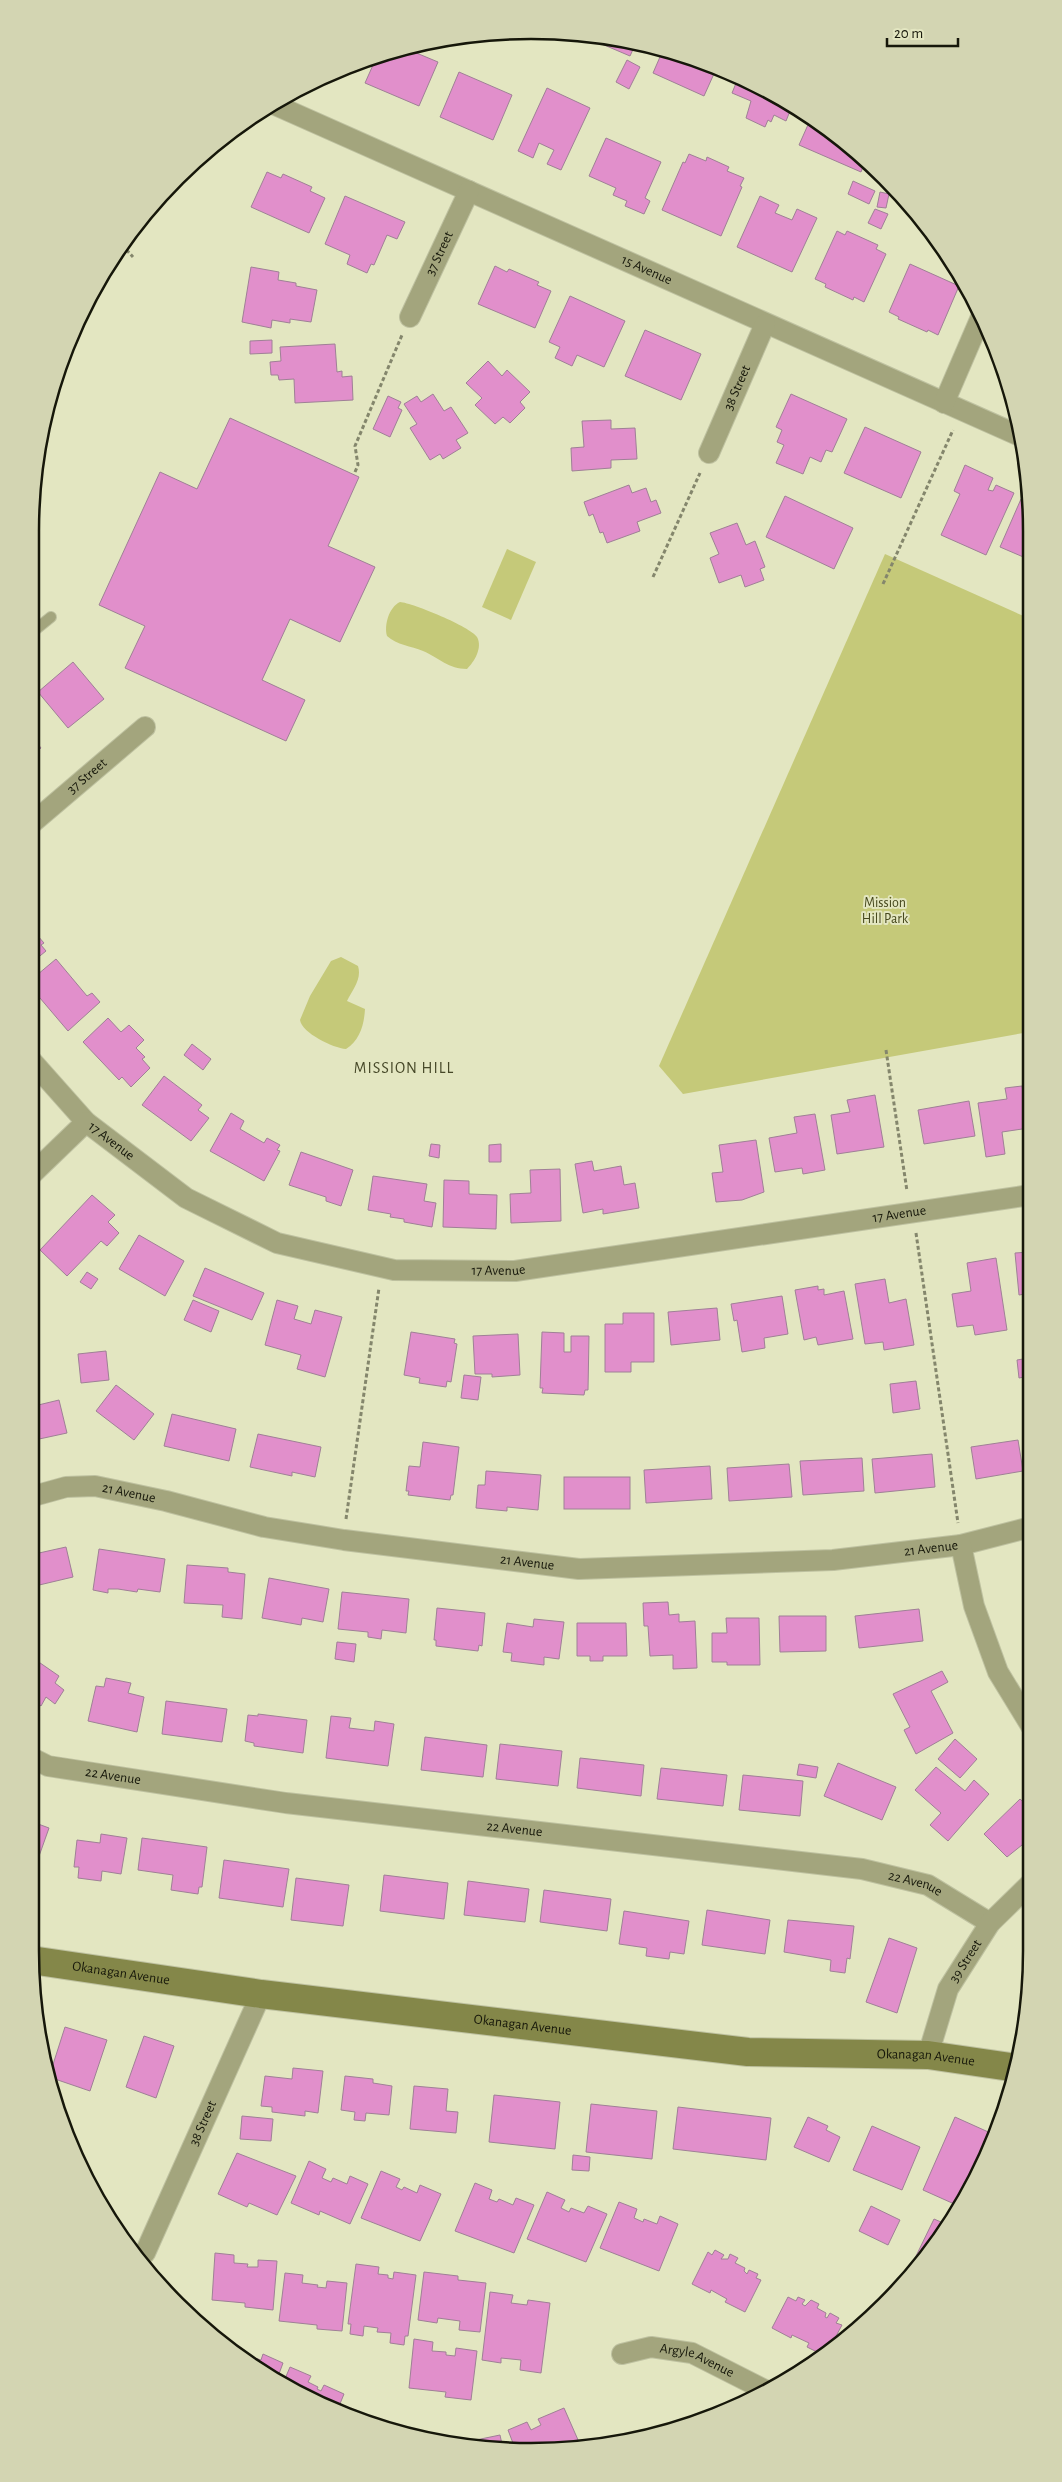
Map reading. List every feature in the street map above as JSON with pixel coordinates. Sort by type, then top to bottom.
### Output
[{"type":"street","name":"15 Avenue","points":[[281,108],[1014,433]]},
{"type":"street","name":"37 Street","points":[[410,316],[469,190]]},
{"type":"street","name":"38 Street","points":[[709,453],[765,324]]},
{"type":"street","points":[[953,407],[978,327]]},
{"type":"street","name":"37 Street","points":[[39,817],[145,727]]},
{"type":"street","name":"17 Avenue","points":[[39,1069],[86,1122],[186,1198],[277,1244],[394,1270],[514,1271],[1023,1196]]},
{"type":"street","points":[[39,1167],[86,1122]]},
{"type":"street","name":"21 Avenue","points":[[39,1494],[66,1487],[95,1486],[166,1500],[264,1527],[344,1540],[579,1569],[833,1560],[956,1545],[1023,1529]]},
{"type":"street","points":[[956,1545],[974,1606],[998,1672],[1023,1713]]},
{"type":"street","name":"22 Avenue","points":[[39,1762],[48,1766],[286,1803],[862,1869],[928,1885],[990,1922]]},
{"type":"street","name":"39 Street","points":[[928,2055],[948,1989],[990,1922],[1023,1891]]},
{"type":"street","name":"Okanagan Avenue","points":[[39,1961],[261,1994],[748,2052],[928,2055],[1009,2067]]},
{"type":"street","name":"38 Street","points":[[145,2253],[261,1994]]},
{"type":"street","name":"Argyle Avenue","points":[[622,2354],[651,2347],[692,2352],[759,2387]]},
{"type":"lane","points":[[39,627],[51,617]]},
{"type":"path","points":[[127,250],[133,257]]},
{"type":"path","points":[[355,472],[358,465],[355,446],[410,316]]},
{"type":"path","points":[[883,584],[953,407]]},
{"type":"path","points":[[653,577],[709,453]]},
{"type":"path","points":[[886,1050],[908,1194]]},
{"type":"path","points":[[915,1231],[959,1520],[956,1545]]},
{"type":"path","points":[[344,1540],[382,1267]]},
{"type":"green space","points":[[507,549],[536,562],[511,620],[482,607]]},
{"type":"green space","name":"Mission Hill Park","points":[[885,554],[1023,616],[1023,1033],[683,1094],[659,1066]]},
{"type":"green space","points":[[400,602],[417,606],[441,616],[464,627],[477,637],[479,641],[478,650],[475,659],[467,669],[449,665],[423,651],[387,636],[388,617],[396,604]]},
{"type":"green space","points":[[341,957],[358,966],[359,971],[356,984],[347,1001],[365,1009],[364,1021],[358,1037],[346,1049],[334,1046],[312,1035],[302,1025],[300,1020],[310,996],[331,961]]},
{"type":"building","points":[[602,44],[633,50],[630,56]]},
{"type":"building","points":[[416,53],[438,62],[419,106],[365,83],[373,65],[404,56]]},
{"type":"building","points":[[660,57],[714,74],[704,96],[653,73]]},
{"type":"building","points":[[627,60],[640,67],[629,89],[616,82]]},
{"type":"building","points":[[459,72],[512,95],[493,140],[440,117]]},
{"type":"building","points":[[736,84],[749,90],[789,113],[786,121],[774,115],[771,122],[768,120],[765,127],[746,118],[751,101],[732,93]]},
{"type":"building","points":[[547,88],[590,108],[561,170],[547,164],[554,150],[539,143],[533,158],[518,151]]},
{"type":"building","points":[[808,125],[831,140],[863,168],[861,172],[799,145]]},
{"type":"building","points":[[606,138],[661,162],[645,198],[650,201],[644,214],[625,206],[627,201],[613,195],[616,188],[589,176]]},
{"type":"building","points":[[689,154],[706,161],[707,157],[729,167],[727,171],[744,178],[721,236],[662,210],[683,162],[685,163]]},
{"type":"building","points":[[267,172],[281,178],[283,174],[312,187],[310,191],[325,198],[309,233],[251,207]]},
{"type":"building","points":[[853,181],[875,191],[869,204],[848,194]]},
{"type":"building","points":[[880,192],[889,194],[886,208],[877,207]]},
{"type":"building","points":[[345,196],[405,222],[397,239],[387,235],[374,265],[371,264],[367,273],[347,264],[350,255],[325,244]]},
{"type":"building","points":[[760,196],[779,205],[775,213],[792,220],[797,209],[817,218],[792,272],[737,247]]},
{"type":"building","points":[[875,209],[888,214],[881,229],[868,223]]},
{"type":"building","points":[[837,231],[845,235],[847,231],[878,245],[876,249],[886,254],[864,302],[854,297],[853,300],[825,287],[826,284],[815,279]]},
{"type":"building","points":[[910,264],[957,285],[958,288],[938,335],[898,319],[899,317],[889,312]]},
{"type":"building","points":[[495,266],[507,272],[509,269],[539,282],[537,285],[551,291],[535,328],[478,304]]},
{"type":"building","points":[[251,267],[279,272],[278,280],[296,283],[296,286],[317,290],[311,322],[290,319],[290,323],[272,320],[271,328],[242,322]]},
{"type":"building","points":[[570,296],[625,321],[604,367],[577,355],[572,366],[555,358],[560,347],[549,342]]},
{"type":"building","points":[[645,330],[701,354],[681,400],[625,376]]},
{"type":"building","points":[[272,340],[272,353],[250,354],[250,341]]},
{"type":"building","points":[[335,344],[337,372],[342,371],[342,377],[352,376],[353,400],[295,403],[294,379],[279,380],[278,375],[271,375],[270,362],[281,361],[280,347]]},
{"type":"building","points":[[488,361],[502,376],[507,370],[530,392],[520,402],[525,408],[510,423],[503,417],[495,424],[475,405],[482,398],[466,383]]},
{"type":"building","points":[[433,394],[444,411],[451,407],[468,433],[456,440],[461,448],[443,459],[440,454],[430,460],[410,428],[417,424],[404,404],[417,396],[421,402]]},
{"type":"building","points":[[791,394],[847,419],[832,452],[826,450],[821,462],[810,457],[803,474],[776,463],[784,445],[777,442],[782,430],[776,427]]},
{"type":"building","points":[[388,396],[401,402],[398,408],[402,410],[390,437],[373,429]]},
{"type":"building","points":[[230,418],[359,477],[328,546],[375,567],[340,642],[290,619],[262,680],[305,700],[286,741],[125,668],[145,626],[99,605],[160,472],[197,489]]},
{"type":"building","points":[[611,420],[611,429],[635,428],[637,459],[611,460],[611,468],[572,471],[571,448],[584,447],[582,421]]},
{"type":"building","points":[[865,427],[921,452],[901,498],[844,473]]},
{"type":"building","points":[[965,465],[993,478],[988,490],[993,491],[996,485],[1014,493],[986,555],[941,535],[960,494],[954,491]]},
{"type":"building","points":[[629,485],[632,493],[646,488],[651,502],[656,500],[661,513],[637,522],[640,531],[607,543],[603,532],[600,533],[593,514],[589,516],[584,502]]},
{"type":"building","points":[[785,496],[853,528],[834,569],[766,537]]},
{"type":"building","points":[[1021,499],[1022,499],[1023,557],[1000,547]]},
{"type":"building","points":[[737,523],[746,545],[755,541],[765,567],[760,569],[764,580],[745,587],[741,575],[719,583],[710,558],[719,554],[710,533]]},
{"type":"building","points":[[73,662],[104,699],[68,728],[39,691]]},
{"type":"building","points":[[39,937],[44,943],[41,945],[46,951],[39,957]]},
{"type":"building","points":[[56,959],[87,996],[92,993],[100,1002],[68,1031],[39,997],[39,973]]},
{"type":"building","points":[[108,1018],[121,1032],[129,1025],[144,1040],[136,1048],[145,1057],[142,1059],[150,1068],[131,1087],[122,1077],[119,1080],[83,1042]]},
{"type":"building","points":[[192,1044],[211,1059],[203,1070],[184,1055]]},
{"type":"building","points":[[164,1076],[202,1105],[198,1110],[209,1118],[191,1141],[142,1105]]},
{"type":"building","points":[[1022,1086],[1023,1129],[1002,1132],[1005,1154],[986,1157],[978,1103],[1007,1099],[1005,1088]]},
{"type":"building","points":[[875,1095],[884,1147],[837,1154],[831,1115],[850,1112],[847,1100]]},
{"type":"building","points":[[969,1101],[975,1136],[924,1144],[918,1110]]},
{"type":"building","points":[[231,1113],[244,1121],[240,1129],[264,1143],[267,1138],[280,1145],[277,1150],[280,1151],[264,1181],[210,1151]]},
{"type":"building","points":[[815,1114],[825,1170],[803,1174],[802,1168],[775,1172],[769,1138],[797,1133],[794,1117]]},
{"type":"building","points":[[756,1140],[764,1192],[742,1200],[716,1202],[712,1173],[723,1172],[719,1145]]},
{"type":"building","points":[[431,1144],[440,1145],[439,1158],[429,1156]]},
{"type":"building","points":[[501,1144],[501,1162],[489,1162],[489,1145]]},
{"type":"building","points":[[301,1152],[353,1170],[341,1206],[326,1201],[326,1197],[289,1185]]},
{"type":"building","points":[[592,1161],[594,1171],[621,1166],[624,1185],[635,1183],[639,1208],[603,1214],[603,1209],[583,1213],[575,1164]]},
{"type":"building","points":[[560,1169],[561,1221],[511,1223],[510,1194],[531,1193],[530,1170]]},
{"type":"building","points":[[373,1176],[427,1184],[424,1201],[436,1203],[432,1227],[404,1222],[404,1219],[390,1217],[391,1214],[368,1210]]},
{"type":"building","points":[[444,1180],[469,1181],[469,1194],[497,1195],[496,1229],[443,1227]]},
{"type":"building","points":[[92,1195],[115,1215],[108,1222],[119,1233],[107,1246],[101,1241],[67,1276],[40,1250]]},
{"type":"building","points":[[139,1235],[184,1261],[165,1296],[119,1269]]},
{"type":"building","points":[[1023,1252],[1023,1294],[1019,1295],[1015,1253]]},
{"type":"building","points":[[996,1258],[1007,1330],[975,1335],[973,1325],[957,1327],[952,1294],[971,1291],[967,1263]]},
{"type":"building","points":[[205,1268],[264,1293],[252,1320],[193,1296]]},
{"type":"building","points":[[87,1272],[98,1279],[91,1289],[80,1282]]},
{"type":"building","points":[[885,1279],[889,1303],[906,1299],[914,1345],[884,1350],[883,1342],[865,1344],[855,1284]]},
{"type":"building","points":[[818,1286],[818,1290],[824,1289],[824,1295],[844,1291],[853,1339],[818,1345],[816,1337],[804,1340],[795,1290]]},
{"type":"building","points":[[782,1296],[788,1334],[764,1338],[765,1348],[742,1352],[737,1320],[734,1321],[731,1304]]},
{"type":"building","points":[[193,1300],[219,1311],[211,1332],[184,1320]]},
{"type":"building","points":[[277,1300],[298,1306],[294,1319],[311,1324],[315,1310],[342,1317],[325,1377],[297,1369],[301,1355],[265,1345]]},
{"type":"building","points":[[717,1308],[720,1340],[671,1345],[668,1312]]},
{"type":"building","points":[[623,1313],[654,1313],[654,1362],[631,1362],[631,1372],[605,1372],[605,1324],[623,1324]]},
{"type":"building","points":[[411,1332],[455,1339],[454,1343],[457,1344],[451,1382],[447,1381],[446,1387],[419,1383],[420,1378],[404,1375]]},
{"type":"building","points":[[542,1332],[564,1333],[564,1352],[571,1352],[571,1336],[589,1336],[588,1390],[585,1390],[584,1395],[542,1393],[543,1388],[540,1388]]},
{"type":"building","points":[[518,1334],[520,1375],[492,1377],[492,1374],[475,1374],[473,1336]]},
{"type":"building","points":[[106,1351],[109,1380],[81,1383],[78,1354]]},
{"type":"building","points":[[1023,1359],[1023,1377],[1019,1378],[1017,1360]]},
{"type":"building","points":[[464,1375],[481,1377],[478,1400],[461,1398]]},
{"type":"building","points":[[916,1381],[920,1409],[893,1413],[890,1384]]},
{"type":"building","points":[[116,1385],[154,1414],[134,1440],[96,1411]]},
{"type":"building","points":[[59,1400],[67,1433],[39,1439],[39,1405]]},
{"type":"building","points":[[172,1414],[236,1429],[229,1461],[164,1446]]},
{"type":"building","points":[[258,1434],[321,1447],[315,1477],[292,1472],[292,1476],[250,1467]]},
{"type":"building","points":[[1018,1440],[1023,1471],[976,1479],[971,1447]]},
{"type":"building","points":[[423,1442],[459,1447],[453,1495],[451,1495],[450,1500],[408,1495],[409,1491],[406,1491],[409,1466],[420,1467]]},
{"type":"building","points":[[932,1454],[935,1487],[875,1493],[872,1459]]},
{"type":"building","points":[[862,1458],[864,1491],[803,1495],[800,1461]]},
{"type":"building","points":[[789,1464],[792,1497],[729,1501],[727,1468]]},
{"type":"building","points":[[710,1466],[712,1499],[646,1503],[644,1470]]},
{"type":"building","points":[[486,1471],[541,1475],[538,1510],[507,1507],[507,1511],[476,1508],[478,1485],[485,1485]]},
{"type":"building","points":[[564,1477],[630,1477],[630,1509],[564,1509]]},
{"type":"building","points":[[66,1547],[73,1577],[39,1585],[39,1553]]},
{"type":"building","points":[[99,1549],[165,1559],[160,1592],[138,1589],[137,1592],[108,1589],[108,1593],[93,1590]]},
{"type":"building","points":[[187,1565],[228,1568],[228,1572],[245,1574],[242,1619],[222,1617],[223,1605],[184,1603]]},
{"type":"building","points":[[269,1578],[329,1589],[323,1622],[302,1618],[301,1625],[262,1618]]},
{"type":"building","points":[[342,1592],[409,1599],[406,1633],[382,1630],[381,1639],[368,1637],[368,1632],[338,1629]]},
{"type":"building","points":[[668,1602],[669,1615],[679,1614],[679,1622],[695,1621],[697,1668],[673,1669],[673,1655],[650,1656],[648,1626],[644,1626],[643,1603]]},
{"type":"building","points":[[437,1608],[485,1613],[482,1646],[479,1645],[478,1651],[436,1646],[436,1640],[434,1640]]},
{"type":"building","points":[[919,1609],[923,1641],[859,1648],[855,1616]]},
{"type":"building","points":[[779,1616],[826,1616],[826,1651],[780,1652]]},
{"type":"building","points":[[726,1618],[759,1618],[760,1665],[727,1665],[727,1662],[712,1662],[712,1633],[727,1633]]},
{"type":"building","points":[[534,1619],[564,1622],[559,1659],[544,1657],[544,1665],[511,1661],[512,1653],[503,1652],[507,1623],[533,1627]]},
{"type":"building","points":[[577,1623],[626,1623],[627,1656],[603,1656],[603,1661],[590,1661],[590,1656],[577,1656]]},
{"type":"building","points":[[337,1642],[356,1644],[354,1662],[335,1659]]},
{"type":"building","points":[[39,1662],[59,1676],[55,1683],[64,1690],[55,1704],[46,1697],[41,1706],[39,1705]]},
{"type":"building","points":[[942,1671],[948,1682],[931,1691],[953,1733],[916,1754],[904,1730],[910,1727],[893,1694]]},
{"type":"building","points":[[106,1678],[131,1683],[128,1693],[144,1697],[137,1732],[88,1721],[96,1686],[104,1687]]},
{"type":"building","points":[[166,1701],[227,1709],[222,1742],[162,1734]]},
{"type":"building","points":[[258,1714],[307,1720],[303,1753],[254,1746],[254,1743],[245,1741],[248,1715],[258,1716]]},
{"type":"building","points":[[331,1716],[351,1718],[349,1728],[374,1731],[375,1721],[394,1724],[388,1766],[326,1758]]},
{"type":"building","points":[[425,1737],[487,1745],[483,1777],[421,1770]]},
{"type":"building","points":[[955,1739],[977,1759],[960,1778],[938,1759]]},
{"type":"building","points":[[500,1744],[562,1751],[558,1786],[496,1779]]},
{"type":"building","points":[[580,1758],[644,1765],[641,1796],[577,1788]]},
{"type":"building","points":[[838,1763],[896,1787],[882,1820],[824,1796]]},
{"type":"building","points":[[799,1764],[818,1767],[816,1778],[797,1775]]},
{"type":"building","points":[[936,1767],[965,1791],[974,1780],[989,1794],[948,1841],[930,1825],[941,1813],[915,1790]]},
{"type":"building","points":[[661,1768],[727,1775],[723,1806],[657,1799]]},
{"type":"building","points":[[743,1775],[803,1781],[800,1816],[739,1810]]},
{"type":"building","points":[[1020,1799],[1023,1802],[1023,1844],[1007,1857],[984,1834]]},
{"type":"building","points":[[39,1824],[49,1828],[39,1856]]},
{"type":"building","points":[[101,1834],[127,1838],[121,1874],[102,1871],[101,1881],[78,1878],[79,1867],[74,1867],[77,1840],[100,1843]]},
{"type":"building","points":[[142,1838],[207,1847],[202,1887],[199,1887],[198,1894],[171,1890],[173,1875],[138,1870]]},
{"type":"building","points":[[224,1860],[289,1869],[283,1907],[219,1898]]},
{"type":"building","points":[[384,1875],[448,1883],[444,1919],[380,1911]]},
{"type":"building","points":[[296,1878],[349,1885],[343,1926],[291,1920]]},
{"type":"building","points":[[468,1881],[529,1889],[525,1922],[464,1915]]},
{"type":"building","points":[[544,1890],[611,1899],[607,1931],[540,1922]]},
{"type":"building","points":[[707,1910],[770,1920],[765,1954],[702,1945]]},
{"type":"building","points":[[624,1911],[689,1921],[684,1954],[670,1952],[669,1959],[646,1956],[647,1948],[619,1944]]},
{"type":"building","points":[[788,1920],[854,1926],[850,1959],[847,1958],[845,1973],[830,1971],[831,1960],[784,1952]]},
{"type":"building","points":[[889,1938],[917,1948],[897,2013],[866,2002]]},
{"type":"building","points":[[65,2027],[107,2040],[90,2091],[56,2080],[53,2065]]},
{"type":"building","points":[[144,2036],[174,2046],[156,2098],[126,2087]]},
{"type":"building","points":[[293,2068],[323,2071],[318,2113],[305,2111],[305,2116],[272,2112],[272,2107],[261,2106],[265,2076],[292,2079]]},
{"type":"building","points":[[345,2076],[373,2079],[373,2083],[392,2086],[389,2115],[366,2113],[365,2121],[354,2120],[355,2112],[341,2110]]},
{"type":"building","points":[[414,2086],[448,2089],[446,2111],[458,2112],[456,2133],[410,2129]]},
{"type":"building","points":[[494,2095],[560,2102],[555,2149],[489,2142]]},
{"type":"building","points":[[591,2104],[657,2111],[652,2159],[586,2152]]},
{"type":"building","points":[[678,2107],[771,2118],[766,2160],[673,2149]]},
{"type":"building","points":[[242,2116],[273,2119],[271,2141],[240,2139]]},
{"type":"building","points":[[808,2117],[828,2126],[826,2130],[840,2137],[829,2162],[794,2147]]},
{"type":"building","points":[[955,2117],[989,2132],[972,2169],[953,2203],[923,2190]]},
{"type":"building","points":[[872,2126],[920,2147],[902,2190],[853,2170]]},
{"type":"building","points":[[237,2153],[296,2176],[277,2215],[249,2203],[247,2207],[218,2194]]},
{"type":"building","points":[[573,2155],[590,2157],[589,2171],[572,2170]]},
{"type":"building","points":[[309,2161],[326,2169],[322,2178],[331,2182],[333,2178],[347,2184],[350,2176],[368,2184],[350,2224],[320,2211],[319,2215],[291,2203]]},
{"type":"building","points":[[381,2171],[400,2179],[396,2187],[402,2190],[404,2187],[417,2193],[420,2185],[441,2194],[420,2241],[361,2218]]},
{"type":"building","points":[[475,2183],[492,2190],[489,2199],[497,2202],[499,2199],[513,2205],[516,2198],[534,2205],[514,2253],[455,2231]]},
{"type":"building","points":[[547,2192],[565,2200],[561,2208],[569,2212],[571,2208],[584,2213],[588,2206],[607,2214],[586,2262],[527,2239]]},
{"type":"building","points":[[619,2202],[637,2209],[634,2218],[643,2222],[644,2219],[657,2224],[660,2216],[678,2224],[659,2271],[600,2248]]},
{"type":"building","points":[[871,2206],[900,2220],[888,2245],[859,2231]]},
{"type":"building","points":[[934,2219],[941,2222],[922,2251],[914,2261]]},
{"type":"building","points":[[715,2250],[724,2255],[721,2259],[728,2259],[730,2254],[738,2258],[735,2263],[745,2268],[744,2271],[747,2274],[749,2270],[758,2274],[756,2278],[761,2280],[745,2312],[725,2302],[727,2299],[711,2290],[710,2293],[692,2284],[708,2252],[712,2255]]},
{"type":"building","points":[[215,2253],[234,2255],[234,2263],[248,2264],[247,2267],[258,2267],[258,2260],[277,2261],[273,2310],[245,2307],[245,2303],[212,2300]]},
{"type":"building","points":[[356,2264],[379,2267],[378,2274],[388,2275],[388,2278],[393,2279],[394,2272],[416,2275],[408,2336],[405,2336],[404,2345],[390,2343],[391,2333],[377,2332],[378,2328],[364,2326],[363,2336],[350,2334],[351,2324],[348,2324]]},
{"type":"building","points":[[424,2272],[458,2276],[458,2280],[486,2283],[480,2332],[459,2330],[460,2321],[438,2318],[437,2323],[418,2320]]},
{"type":"building","points":[[285,2273],[303,2275],[302,2283],[318,2285],[317,2287],[326,2288],[327,2281],[347,2283],[342,2331],[317,2329],[317,2325],[279,2321]]},
{"type":"building","points":[[490,2292],[513,2295],[511,2303],[527,2305],[528,2300],[550,2303],[541,2373],[520,2370],[521,2360],[501,2358],[501,2363],[482,2360]]},
{"type":"building","points":[[788,2297],[796,2301],[798,2297],[805,2300],[802,2304],[805,2306],[811,2300],[819,2304],[817,2308],[826,2313],[825,2317],[827,2318],[830,2313],[839,2318],[836,2323],[842,2325],[834,2339],[816,2352],[807,2347],[809,2343],[792,2335],[791,2338],[772,2328]]},
{"type":"building","points":[[414,2339],[433,2342],[432,2351],[446,2352],[446,2355],[455,2356],[456,2348],[477,2351],[471,2400],[445,2397],[446,2392],[409,2388]]},
{"type":"building","points":[[263,2354],[283,2363],[279,2373],[255,2358],[261,2360]]},
{"type":"building","points":[[290,2367],[311,2376],[308,2382],[318,2387],[317,2389],[321,2391],[324,2385],[344,2394],[340,2404],[286,2377]]},
{"type":"building","points":[[564,2408],[578,2441],[513,2442],[508,2430],[527,2422],[531,2430],[541,2425],[538,2419]]},
{"type":"building","points":[[500,2435],[502,2442],[499,2442],[476,2440]]},
{"type":"district","name":"MISSION HILL","points":[[404,1068]]}]
